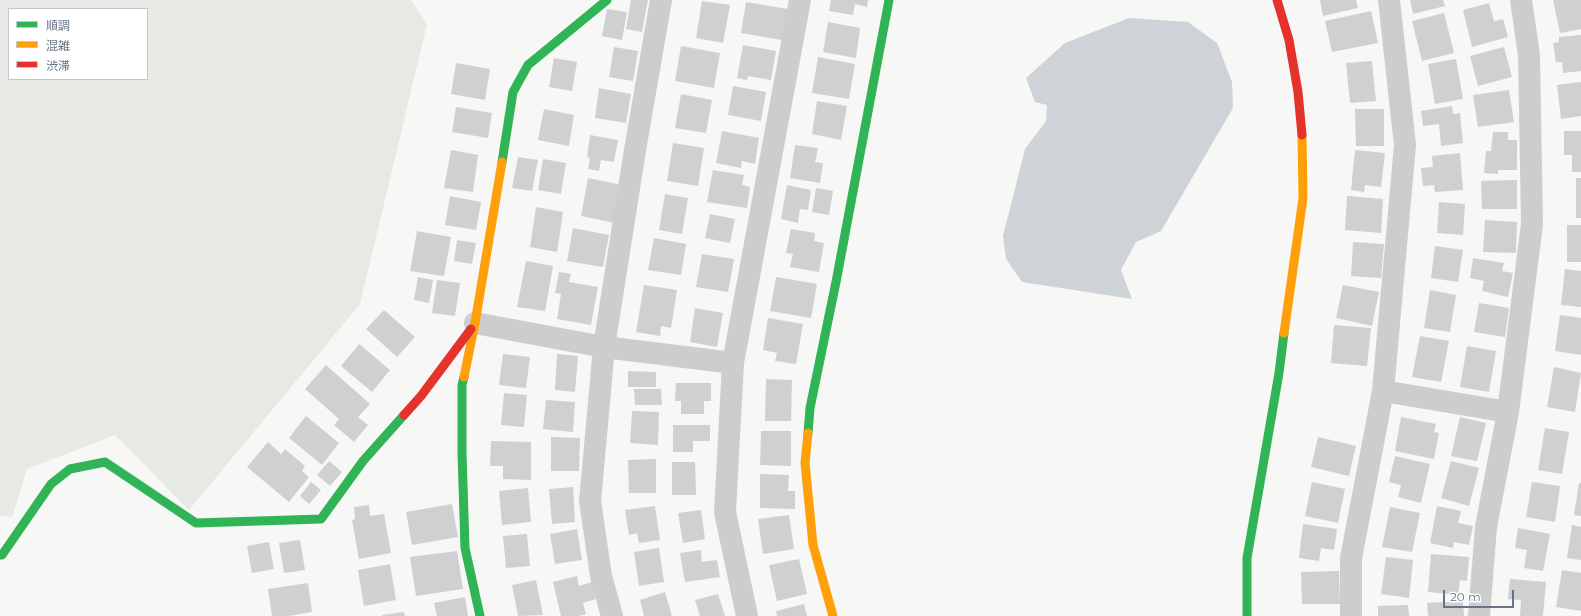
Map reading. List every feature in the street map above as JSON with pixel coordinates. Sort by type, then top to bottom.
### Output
[{"type":"street","points":[[480,616],[465,548],[462,453],[462,385],[475,323],[513,92],[528,64],[607,0]]},
{"type":"street","points":[[612,616],[601,576],[590,501],[604,347],[635,150],[661,0]]},
{"type":"street","points":[[747,616],[725,512],[733,363],[800,0]]},
{"type":"street","points":[[833,616],[813,545],[805,463],[810,408],[836,282],[889,0]]},
{"type":"street","points":[[1248,616],[1247,558],[1279,373],[1303,198],[1303,141],[1298,92],[1288,40],[1278,0]]},
{"type":"street","points":[[1351,616],[1351,558],[1383,391],[1405,145],[1389,0]]},
{"type":"street","points":[[1479,616],[1486,527],[1508,412],[1532,224],[1529,55],[1521,0]]},
{"type":"street","points":[[475,323],[604,347],[733,363]]},
{"type":"street","points":[[0,555],[2,555],[51,484],[70,469],[105,462],[196,523],[321,519],[363,461],[421,396],[475,323]]},
{"type":"street","points":[[1383,391],[1508,412]]},
{"type":"shaded area","points":[[0,0],[411,0],[427,24],[360,304],[189,510],[115,435],[27,469],[12,517],[0,516]]},
{"type":"shaded area","points":[[1129,18],[1188,22],[1217,43],[1232,82],[1233,108],[1161,231],[1136,242],[1121,270],[1132,299],[1022,282],[1006,259],[1003,236],[1025,149],[1046,121],[1047,105],[1035,102],[1026,78],[1065,43]]},
{"type":"building","points":[[631,0],[648,0],[642,32],[626,29]]},
{"type":"building","points":[[831,0],[868,0],[867,7],[855,4],[853,15],[829,11]]},
{"type":"building","points":[[1320,0],[1356,0],[1358,8],[1323,16]]},
{"type":"building","points":[[1410,0],[1443,0],[1445,6],[1413,14]]},
{"type":"building","points":[[1553,0],[1581,0],[1581,29],[1560,33]]},
{"type":"building","points":[[702,1],[730,5],[723,43],[696,38]]},
{"type":"building","points":[[746,2],[788,9],[782,40],[741,33]]},
{"type":"building","points":[[1489,3],[1494,21],[1503,19],[1508,37],[1472,47],[1463,10]]},
{"type":"building","points":[[607,9],[627,12],[622,40],[602,36]]},
{"type":"building","points":[[1371,11],[1378,43],[1332,52],[1325,21]]},
{"type":"building","points":[[1444,13],[1454,53],[1422,61],[1412,21]]},
{"type":"building","points":[[828,22],[860,28],[856,58],[823,52]]},
{"type":"building","points":[[1581,35],[1581,71],[1563,73],[1562,62],[1556,62],[1553,43],[1559,42],[1559,37]]},
{"type":"building","points":[[743,45],[776,51],[771,80],[748,76],[747,80],[737,78]]},
{"type":"building","points":[[681,46],[720,53],[714,88],[675,81]]},
{"type":"building","points":[[614,47],[638,51],[633,81],[609,77]]},
{"type":"building","points":[[1504,47],[1512,77],[1478,86],[1470,56]]},
{"type":"building","points":[[818,57],[855,64],[849,99],[812,93]]},
{"type":"building","points":[[554,58],[577,62],[572,91],[549,87]]},
{"type":"building","points":[[1456,59],[1463,99],[1435,104],[1428,64]]},
{"type":"building","points":[[1372,61],[1376,101],[1350,103],[1346,63]]},
{"type":"building","points":[[456,63],[490,69],[485,100],[451,94]]},
{"type":"building","points":[[1581,82],[1581,116],[1561,119],[1557,85]]},
{"type":"building","points":[[733,86],[766,92],[761,121],[728,115]]},
{"type":"building","points":[[599,88],[631,94],[626,123],[595,118]]},
{"type":"building","points":[[1509,90],[1514,122],[1478,127],[1473,95]]},
{"type":"building","points":[[681,94],[712,100],[706,133],[675,128]]},
{"type":"building","points":[[817,101],[847,106],[841,140],[812,134]]},
{"type":"building","points":[[1452,106],[1453,114],[1460,113],[1463,143],[1441,146],[1439,124],[1423,126],[1421,111]]},
{"type":"building","points":[[456,107],[492,113],[488,138],[452,132]]},
{"type":"building","points":[[544,109],[574,115],[569,146],[538,140]]},
{"type":"building","points":[[1355,109],[1384,109],[1384,146],[1356,146]]},
{"type":"building","points":[[722,131],[759,138],[755,164],[742,161],[741,168],[716,163]]},
{"type":"building","points":[[1564,131],[1581,131],[1581,172],[1572,172],[1572,155],[1564,155]]},
{"type":"building","points":[[1493,132],[1508,132],[1508,140],[1517,140],[1517,170],[1498,170],[1498,174],[1484,173],[1486,151],[1491,151]]},
{"type":"building","points":[[590,135],[618,140],[614,162],[601,160],[599,171],[588,169],[590,158],[587,157]]},
{"type":"building","points":[[673,143],[704,148],[698,186],[667,181]]},
{"type":"building","points":[[795,145],[818,148],[815,162],[823,163],[820,183],[790,178]]},
{"type":"building","points":[[451,150],[478,155],[473,192],[444,188]]},
{"type":"building","points":[[1355,150],[1385,153],[1381,187],[1365,185],[1364,192],[1351,190]]},
{"type":"building","points":[[1460,153],[1463,190],[1435,192],[1434,185],[1423,186],[1421,168],[1433,167],[1432,156]]},
{"type":"building","points":[[518,157],[538,160],[532,191],[512,188]]},
{"type":"building","points":[[543,159],[566,163],[561,194],[538,190]]},
{"type":"building","points":[[713,170],[744,175],[742,185],[750,187],[747,208],[707,202]]},
{"type":"building","points":[[588,178],[622,185],[615,223],[581,216]]},
{"type":"building","points":[[1576,178],[1581,178],[1581,218],[1576,218]]},
{"type":"building","points":[[1517,180],[1517,209],[1482,209],[1481,181]]},
{"type":"building","points":[[787,185],[811,190],[808,210],[800,209],[798,223],[781,219]]},
{"type":"building","points":[[816,188],[833,191],[829,215],[812,212]]},
{"type":"building","points":[[665,194],[688,198],[682,234],[659,230]]},
{"type":"building","points":[[450,196],[481,202],[476,230],[445,225]]},
{"type":"building","points":[[1347,196],[1383,199],[1381,233],[1345,230]]},
{"type":"building","points":[[1439,202],[1465,204],[1463,235],[1437,233]]},
{"type":"building","points":[[536,207],[563,212],[557,252],[530,247]]},
{"type":"building","points":[[710,214],[735,219],[730,243],[705,238]]},
{"type":"building","points":[[1485,220],[1517,222],[1516,253],[1483,252]]},
{"type":"building","points":[[1567,225],[1581,225],[1581,262],[1567,262]]},
{"type":"building","points":[[573,228],[609,235],[603,267],[567,261]]},
{"type":"building","points":[[791,229],[815,233],[814,241],[824,243],[819,272],[790,267],[793,254],[786,253]]},
{"type":"building","points":[[417,231],[451,237],[444,276],[410,271]]},
{"type":"building","points":[[654,238],[686,244],[681,275],[648,270]]},
{"type":"building","points":[[457,240],[476,243],[472,264],[454,261]]},
{"type":"building","points":[[1353,242],[1384,244],[1381,278],[1351,276]]},
{"type":"building","points":[[1435,246],[1463,250],[1458,282],[1431,278]]},
{"type":"building","points":[[702,254],[734,259],[728,292],[696,287]]},
{"type":"building","points":[[1473,258],[1504,263],[1502,271],[1513,273],[1508,297],[1482,291],[1484,281],[1470,278]]},
{"type":"building","points":[[526,261],[553,266],[545,311],[517,307]]},
{"type":"building","points":[[1565,269],[1581,271],[1581,307],[1561,305]]},
{"type":"building","points":[[559,272],[571,274],[569,282],[598,287],[591,325],[557,319],[561,294],[555,293]]},
{"type":"building","points":[[418,277],[433,280],[429,303],[414,300]]},
{"type":"building","points":[[776,277],[817,284],[811,318],[770,311]]},
{"type":"building","points":[[437,280],[460,283],[455,316],[432,313]]},
{"type":"building","points":[[644,285],[677,290],[671,328],[661,326],[660,336],[636,332]]},
{"type":"building","points":[[1343,285],[1379,292],[1372,326],[1336,318]]},
{"type":"building","points":[[1430,290],[1456,295],[1450,332],[1424,328]]},
{"type":"building","points":[[1479,303],[1509,308],[1505,337],[1474,332]]},
{"type":"building","points":[[695,308],[723,313],[717,347],[690,342]]},
{"type":"building","points":[[384,310],[415,337],[397,357],[366,329]]},
{"type":"building","points":[[1560,315],[1581,318],[1581,355],[1555,351]]},
{"type":"building","points":[[768,318],[803,324],[796,364],[775,361],[777,353],[763,350]]},
{"type":"building","points":[[1334,325],[1371,328],[1367,366],[1331,363]]},
{"type":"building","points":[[1420,336],[1449,341],[1441,382],[1412,377]]},
{"type":"building","points":[[359,344],[390,370],[372,392],[341,366]]},
{"type":"building","points":[[1467,346],[1496,351],[1489,392],[1460,387]]},
{"type":"building","points":[[503,354],[530,357],[526,388],[499,385]]},
{"type":"building","points":[[557,354],[578,356],[575,392],[555,390]]},
{"type":"building","points":[[326,365],[370,404],[358,417],[368,425],[354,442],[334,425],[339,419],[305,389]]},
{"type":"building","points":[[1554,367],[1581,373],[1575,412],[1547,407]]},
{"type":"building","points":[[628,371],[656,372],[656,387],[628,387]]},
{"type":"building","points":[[766,379],[792,380],[791,421],[765,421]]},
{"type":"building","points":[[676,383],[711,383],[711,401],[704,401],[704,414],[681,414],[681,401],[675,401]]},
{"type":"building","points":[[634,389],[661,389],[662,405],[635,405]]},
{"type":"building","points":[[504,393],[527,395],[524,427],[501,425]]},
{"type":"building","points":[[546,400],[575,402],[573,432],[543,429]]},
{"type":"building","points":[[632,411],[659,412],[658,445],[630,443]]},
{"type":"building","points":[[306,416],[339,443],[322,465],[289,438]]},
{"type":"building","points":[[1401,417],[1436,424],[1434,432],[1439,433],[1434,459],[1395,451]]},
{"type":"building","points":[[1460,417],[1486,423],[1477,461],[1451,456]]},
{"type":"building","points":[[673,425],[710,425],[710,441],[693,441],[693,452],[673,452]]},
{"type":"building","points":[[1545,428],[1569,432],[1562,474],[1538,470]]},
{"type":"building","points":[[761,431],[791,431],[791,466],[760,465]]},
{"type":"building","points":[[551,437],[580,438],[579,471],[551,471]]},
{"type":"building","points":[[1318,437],[1356,446],[1349,476],[1311,467]]},
{"type":"building","points":[[491,441],[531,442],[531,480],[503,479],[503,466],[490,466]]},
{"type":"building","points":[[268,442],[281,454],[285,449],[305,466],[302,471],[309,477],[289,502],[247,467]]},
{"type":"building","points":[[1395,456],[1430,464],[1421,503],[1398,497],[1401,485],[1389,482]]},
{"type":"building","points":[[656,459],[656,493],[629,493],[628,460]]},
{"type":"building","points":[[329,461],[342,472],[330,486],[317,475]]},
{"type":"building","points":[[1451,461],[1479,468],[1469,506],[1441,498]]},
{"type":"building","points":[[672,462],[695,462],[696,495],[672,495]]},
{"type":"building","points":[[760,474],[789,475],[788,491],[795,491],[795,509],[760,508]]},
{"type":"building","points":[[311,482],[321,490],[309,504],[300,496]]},
{"type":"building","points":[[1312,482],[1345,489],[1338,523],[1305,516]]},
{"type":"building","points":[[1532,482],[1560,486],[1555,522],[1526,517]]},
{"type":"building","points":[[1579,483],[1581,483],[1581,516],[1574,515]]},
{"type":"building","points":[[573,487],[575,522],[552,524],[549,489]]},
{"type":"building","points":[[528,488],[531,522],[502,525],[499,491]]},
{"type":"building","points":[[452,504],[458,537],[412,545],[406,512]]},
{"type":"building","points":[[369,505],[370,516],[384,514],[391,553],[359,559],[352,520],[355,519],[354,507]]},
{"type":"building","points":[[655,506],[660,540],[639,543],[637,533],[629,535],[625,510]]},
{"type":"building","points":[[1437,506],[1461,511],[1458,523],[1473,526],[1469,545],[1454,542],[1453,548],[1430,543]]},
{"type":"building","points":[[1390,507],[1420,513],[1412,552],[1382,547]]},
{"type":"building","points":[[701,510],[705,539],[683,543],[678,513]]},
{"type":"building","points":[[789,515],[794,549],[763,554],[758,519]]},
{"type":"building","points":[[1303,524],[1337,529],[1334,550],[1321,548],[1319,561],[1299,558]]},
{"type":"building","points":[[1572,525],[1581,527],[1581,560],[1567,558]]},
{"type":"building","points":[[1518,528],[1550,534],[1543,571],[1524,568],[1527,550],[1515,548]]},
{"type":"building","points":[[577,529],[582,560],[555,564],[550,534]]},
{"type":"building","points":[[527,534],[530,566],[506,568],[503,536]]},
{"type":"building","points":[[300,540],[305,570],[284,573],[279,543]]},
{"type":"building","points":[[269,542],[274,569],[252,573],[247,546]]},
{"type":"building","points":[[659,548],[664,582],[639,586],[634,552]]},
{"type":"building","points":[[701,550],[702,562],[717,560],[720,577],[685,582],[680,553]]},
{"type":"building","points":[[457,551],[463,589],[416,596],[410,557]]},
{"type":"building","points":[[1431,554],[1469,557],[1467,581],[1460,580],[1458,595],[1428,592]]},
{"type":"building","points":[[1386,557],[1413,560],[1409,598],[1381,594]]},
{"type":"building","points":[[799,559],[807,594],[777,601],[769,565]]},
{"type":"building","points":[[390,564],[396,600],[364,606],[358,570]]},
{"type":"building","points":[[1562,570],[1581,573],[1581,611],[1556,607]]},
{"type":"building","points":[[1339,571],[1340,604],[1302,604],[1301,572]]},
{"type":"building","points":[[577,576],[579,586],[592,582],[596,599],[583,603],[586,614],[579,616],[561,616],[553,582]]},
{"type":"building","points":[[1510,579],[1546,582],[1543,616],[1520,616],[1521,600],[1508,599]]},
{"type":"building","points":[[536,580],[543,615],[518,616],[512,585]]},
{"type":"building","points":[[308,583],[312,612],[289,616],[272,616],[268,589]]},
{"type":"building","points":[[665,592],[672,616],[644,616],[640,600]]},
{"type":"building","points":[[718,594],[725,616],[700,616],[695,600]]},
{"type":"building","points":[[465,597],[468,616],[437,616],[434,603]]},
{"type":"building","points":[[1463,601],[1464,616],[1428,616],[1427,603]]},
{"type":"building","points":[[804,604],[807,616],[777,616],[776,611]]},
{"type":"building","points":[[1408,605],[1409,616],[1378,616],[1378,606]]},
{"type":"building","points":[[404,612],[405,616],[382,616],[382,615]]},
{"type":"traffic: fast","points":[[502,162],[513,92],[528,65],[607,0]]},
{"type":"traffic: fast","points":[[808,433],[810,408],[836,282],[889,0]]},
{"type":"traffic: fast","points":[[1247,616],[1247,558],[1279,373],[1284,333]]},
{"type":"traffic: fast","points":[[464,377],[462,385],[462,453],[465,548],[480,616]]},
{"type":"traffic: fast","points":[[0,555],[2,555],[51,484],[70,469],[105,462],[196,523],[321,519],[363,461],[404,415]]},
{"type":"traffic: slow","points":[[1284,333],[1303,198],[1302,135]]},
{"type":"traffic: slow","points":[[464,377],[475,323],[502,162]]},
{"type":"traffic: slow","points":[[808,433],[805,463],[813,545],[833,616]]},
{"type":"traffic: jam","points":[[1277,0],[1289,40],[1298,92],[1302,135]]},
{"type":"traffic: jam","points":[[404,415],[421,396],[471,329]]}]
